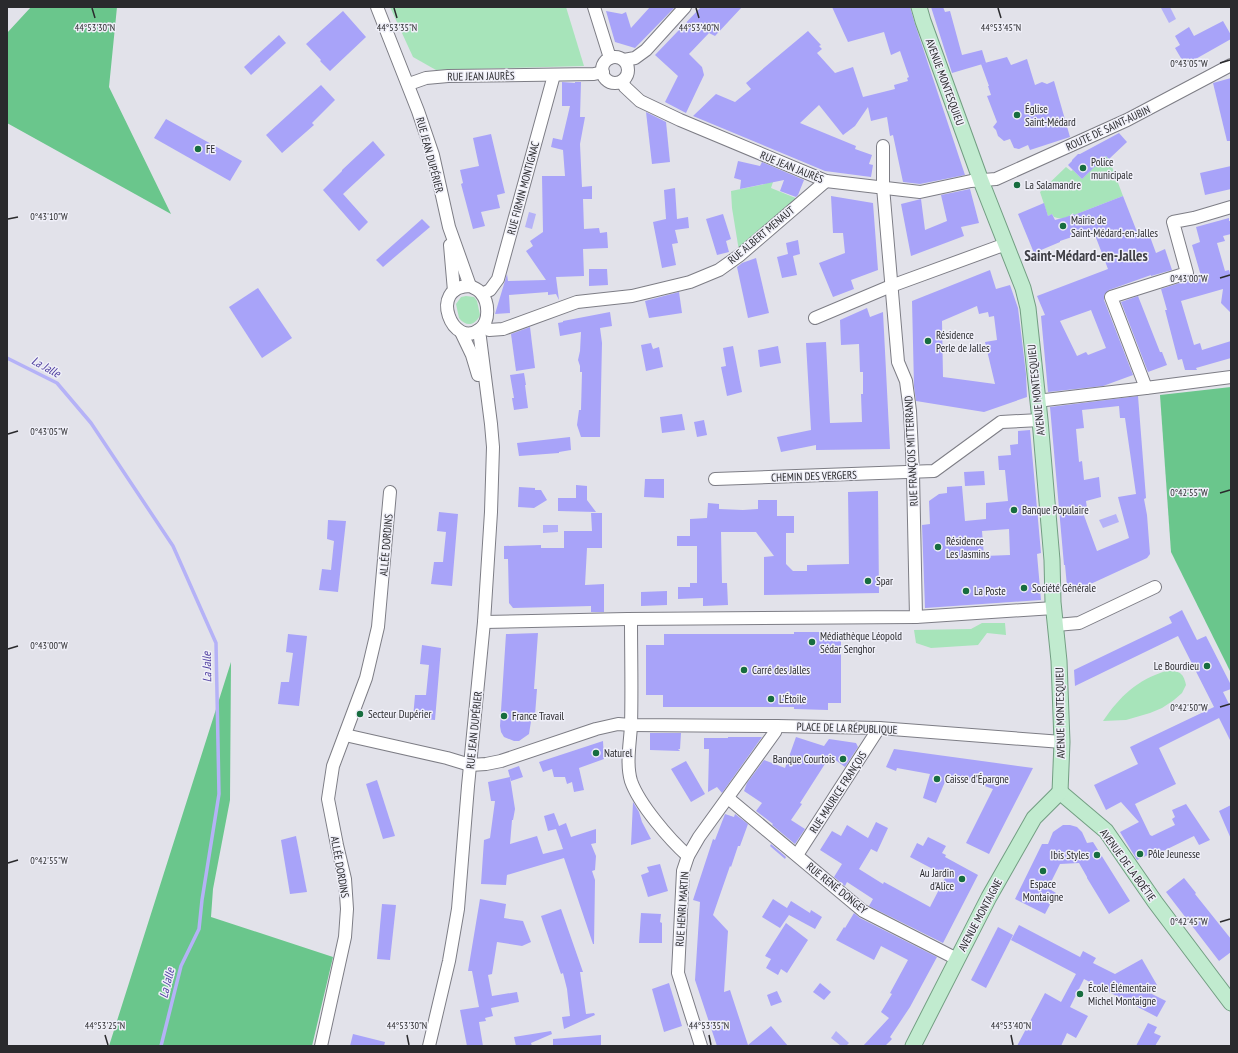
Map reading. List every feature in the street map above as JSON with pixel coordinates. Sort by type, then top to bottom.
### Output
[{"type":"main road","name":"AVENUE MONTESQUIEU","points":[[919,7],[981,181],[1025,297],[1040,420],[1052,560],[1062,742],[1060,792]]},
{"type":"main road","name":"AVENUE MONTAIGNE","points":[[913,1046],[989,897],[1034,818],[1060,792]]},
{"type":"main road","name":"AVENUE DE LA BOÉTIE","points":[[1060,792],[1106,831],[1151,897],[1231,1003]]},
{"type":"street","name":"RUE JEAN DUPÉRIER","points":[[377,7],[409,84],[433,155],[449,227],[470,286]]},
{"type":"street","points":[[594,7],[610,58]]},
{"type":"street","points":[[624,60],[628,71],[626,77],[622,81],[609,81],[603,72],[604,64],[610,58],[616,57],[624,60],[635,58],[646,50],[685,7]]},
{"type":"street","name":"ROUTE DE SAINT-AUBIN","points":[[981,181],[996,179],[1127,120],[1231,65]]},
{"type":"street","name":"RUE JEAN JAURÈS","points":[[409,84],[426,78],[448,76],[594,74],[603,72]]},
{"type":"street","name":"RUE FIRMIN MONTIGNAC","points":[[482,294],[490,290],[498,279],[554,75]]},
{"type":"street","name":"RUE JEAN JAURÈS","points":[[622,81],[635,96],[647,104],[703,131],[826,181],[883,186],[920,192],[971,181],[981,181]]},
{"type":"street","name":"RUE FRANÇOIS MITTERRAND","points":[[883,146],[883,186],[890,286],[898,362],[906,381],[909,403],[913,473],[916,617]]},
{"type":"street","name":"RUE ALBERT MENAUT","points":[[481,328],[489,330],[503,329],[578,302],[632,296],[690,282],[719,270],[740,255],[826,181]]},
{"type":"street","points":[[1146,388],[1111,297],[1186,273],[1173,222],[1194,218],[1231,207]]},
{"type":"street","name":"RUE JEAN DUPÉRIER","points":[[449,227],[454,291]]},
{"type":"street","points":[[815,318],[890,286],[1006,244]]},
{"type":"street","points":[[470,286],[477,289],[482,294],[485,301],[487,315],[486,321],[481,328],[471,333],[461,332],[452,324],[448,312],[449,297],[454,291],[462,287],[470,286]]},
{"type":"street","name":"RUE JEAN DUPÉRIER","points":[[429,1046],[449,962],[458,909],[484,622],[493,454],[481,328]]},
{"type":"street","name":"RUE JEAN DUPÉRIER","points":[[461,332],[472,355],[489,411]]},
{"type":"street","points":[[1037,401],[1231,377]]},
{"type":"street","name":"CHEMIN DES VERGERS","points":[[715,479],[913,473],[934,471],[1001,422],[1040,420]]},
{"type":"street","name":"ALLÉE DORDINS","points":[[321,1046],[345,937],[348,910],[345,879],[328,799],[333,766],[366,678],[378,627],[390,492]]},
{"type":"street","points":[[1056,625],[1080,623],[1155,588]]},
{"type":"street","points":[[484,622],[631,619],[916,617],[1054,608]]},
{"type":"street","points":[[631,619],[631,725],[629,767],[631,779],[640,798],[656,820],[688,856]]},
{"type":"street","name":"PLACE DE LA RÉPUBLIQUE","points":[[470,765],[501,761],[596,729],[618,724],[879,728],[1062,742]]},
{"type":"street","name":"RUE HENRI MARTIN","points":[[701,1046],[678,973],[683,871],[688,856],[700,837],[778,726]]},
{"type":"street","name":"RUE MAURICE FRANÇOIS","points":[[797,855],[879,728]]},
{"type":"street","points":[[345,735],[447,758],[470,765]]},
{"type":"street","name":"RUE RENÉ DONGEY","points":[[728,798],[863,911],[958,959]]},
{"type":"green space","points":[[31,7],[117,7],[109,87],[171,214],[7,123],[7,33]]},
{"type":"green space","points":[[390,7],[566,7],[584,66],[436,70],[413,57]]},
{"type":"green space","points":[[1106,156],[1109,159],[1123,196],[1074,215],[1073,213],[1064,218],[1054,217],[1052,214],[1048,216],[1040,192],[1066,167],[1071,171],[1073,170],[1082,179]]},
{"type":"green space","points":[[777,170],[771,188],[798,199],[739,251],[732,208],[731,191],[765,184]]},
{"type":"green space","points":[[461,297],[474,297],[477,301],[480,315],[476,321],[470,324],[465,323],[459,318],[456,304]]},
{"type":"green space","points":[[1231,387],[1231,673],[1171,552],[1160,395]]},
{"type":"green space","points":[[982,623],[1005,623],[1006,635],[987,633],[978,645],[931,648],[916,643],[914,630],[971,629]]},
{"type":"green space","points":[[231,662],[230,800],[213,889],[211,917],[333,957],[312,1046],[109,1046]]},
{"type":"green space","points":[[1166,671],[1174,671],[1182,674],[1185,680],[1186,685],[1182,693],[1174,700],[1162,708],[1150,713],[1126,720],[1103,721],[1109,712],[1130,690],[1146,679]]},
{"type":"shaded area","points":[[1170,7],[1176,19],[1169,23],[1161,8]]},
{"type":"shaded area","points":[[529,212],[536,214],[532,229],[525,227]]},
{"type":"shaded area","points":[[1116,514],[1119,522],[1103,528],[1099,520]]},
{"type":"shaded area","points":[[543,525],[558,525],[558,532],[543,533]]},
{"type":"shaded area","points":[[836,1031],[849,1043],[846,1046],[841,1046],[831,1038]]},
{"type":"building","points":[[650,7],[675,7],[635,48],[615,42],[606,11],[622,14],[626,12],[631,28]]},
{"type":"building","points":[[701,7],[742,7],[715,36],[709,33],[689,54],[702,67],[704,75],[686,113],[665,102],[678,76],[655,55]]},
{"type":"building","points":[[832,7],[910,7],[965,175],[920,184],[903,182],[893,135],[890,136],[887,117],[871,121],[868,107],[855,126],[843,135],[819,105],[800,123],[856,146],[855,149],[872,155],[869,164],[873,165],[871,177],[825,171],[693,116],[716,94],[735,102],[751,89],[746,83],[808,31],[821,45],[819,46],[822,49],[817,53],[835,73],[853,67],[863,97],[895,89],[894,85],[908,81],[907,78],[909,77],[900,51],[891,55],[884,32],[848,42]]},
{"type":"building","points":[[931,7],[943,7],[945,12],[950,11],[962,55],[982,50],[986,63],[952,73]]},
{"type":"building","points":[[343,11],[366,37],[330,71],[306,44]]},
{"type":"building","points":[[1223,21],[1231,35],[1231,39],[1185,65],[1175,48],[1180,45],[1175,36],[1189,27],[1194,36]]},
{"type":"building","points":[[279,35],[286,43],[251,75],[244,67]]},
{"type":"building","points":[[1007,57],[1011,65],[1027,59],[1035,85],[1042,82],[1047,84],[1054,81],[1070,137],[1030,150],[1028,145],[1019,149],[1014,148],[1010,139],[1004,141],[998,136],[993,127],[997,122],[987,96],[991,95],[981,64]]},
{"type":"building","points":[[1231,78],[1231,141],[1227,141],[1213,83]]},
{"type":"building","points":[[562,82],[581,82],[580,117],[585,117],[580,144],[582,187],[592,186],[592,199],[583,199],[584,229],[599,228],[600,233],[607,232],[608,248],[583,249],[584,276],[556,277],[559,300],[556,294],[548,295],[548,292],[509,295],[510,313],[495,314],[507,274],[508,281],[546,280],[526,251],[533,246],[530,241],[543,232],[542,176],[565,176],[563,150],[551,147],[553,138],[562,140],[570,106],[562,106]]},
{"type":"building","points":[[321,85],[335,100],[312,123],[314,125],[282,153],[266,135]]},
{"type":"building","points":[[646,112],[666,122],[670,162],[652,164]]},
{"type":"building","name":"FE","points":[[166,119],[242,161],[230,181],[154,138]]},
{"type":"building","points":[[1119,133],[1127,142],[1109,159],[1106,156],[1082,179],[1068,165],[1078,154]]},
{"type":"building","points":[[491,134],[505,193],[497,195],[500,208],[481,212],[485,226],[473,229],[461,184],[463,183],[460,170],[479,166],[473,138]]},
{"type":"building","points":[[373,141],[385,155],[343,194],[368,222],[359,231],[323,190]]},
{"type":"building","points":[[738,161],[760,166],[762,162],[804,180],[798,195],[796,197],[780,191],[784,180],[740,189],[741,180],[734,178]]},
{"type":"building","points":[[1231,166],[1231,189],[1205,195],[1200,173]]},
{"type":"building","points":[[675,188],[677,219],[688,217],[689,228],[675,230],[678,243],[672,244],[676,265],[662,268],[653,222],[666,219],[664,190]]},
{"type":"building","points":[[970,189],[979,223],[961,227],[964,236],[911,256],[901,204],[921,199],[925,230],[947,221],[941,195]]},
{"type":"building","points":[[831,196],[873,203],[878,270],[851,280],[854,289],[833,297],[819,263],[845,253],[843,233],[833,233]]},
{"type":"building","points":[[1123,196],[1139,237],[1149,234],[1156,253],[1165,249],[1172,270],[1151,275],[1109,290],[1104,295],[1104,300],[1133,375],[1103,386],[1048,392],[1041,316],[1045,315],[1037,296],[1108,269],[1093,230],[1060,241],[1034,253],[1018,214],[1044,203],[1048,216],[1052,214],[1055,220],[1074,215]],"holes":[[[1091,310],[1106,348],[1088,355],[1086,352],[1077,356],[1060,321]]]},
{"type":"building","points":[[723,214],[731,239],[726,241],[729,252],[717,255],[706,219]]},
{"type":"building","points":[[1229,218],[1229,221],[1231,221],[1231,234],[1223,236],[1225,241],[1217,243],[1225,271],[1229,270],[1231,277],[1231,313],[1221,303],[1223,289],[1181,301],[1194,345],[1200,343],[1202,350],[1231,341],[1231,358],[1196,368],[1197,370],[1185,370],[1182,359],[1178,360],[1161,289],[1201,276],[1192,245],[1200,242],[1196,227]]},
{"type":"building","points":[[422,219],[430,227],[383,267],[376,260]]},
{"type":"building","points":[[798,240],[800,254],[793,256],[797,275],[782,278],[777,257],[788,254],[786,243]]},
{"type":"building","points":[[756,258],[769,313],[748,318],[737,267],[742,263]]},
{"type":"building","points":[[589,269],[607,269],[608,285],[589,286]]},
{"type":"building","name":"Résidence Perle de Jalles","points":[[990,270],[996,289],[1010,285],[1018,308],[1026,374],[1027,397],[984,412],[916,401],[914,386],[912,301]],"holes":[[[977,306],[979,314],[988,312],[989,317],[994,316],[997,340],[985,342],[995,384],[943,377],[942,321]]]},
{"type":"building","points":[[258,288],[292,338],[262,358],[229,307]]},
{"type":"building","points":[[679,292],[682,313],[649,318],[645,301]]},
{"type":"building","points":[[1138,296],[1160,352],[1162,352],[1167,365],[1148,372],[1121,302]]},
{"type":"building","points":[[867,308],[870,317],[883,312],[890,449],[816,450],[816,445],[781,452],[777,437],[811,430],[806,343],[826,342],[830,423],[862,422],[861,394],[863,394],[863,372],[860,372],[859,344],[841,345],[840,320]]},
{"type":"building","points":[[610,312],[612,326],[600,328],[602,343],[600,437],[581,437],[577,425],[579,410],[581,410],[582,372],[580,372],[578,360],[581,332],[560,336],[558,323]]},
{"type":"building","points":[[530,327],[535,368],[516,371],[511,334]]},
{"type":"building","points":[[651,343],[653,349],[659,347],[663,367],[646,371],[641,345]]},
{"type":"building","points":[[733,346],[742,392],[727,396],[721,367],[726,366],[723,348]]},
{"type":"building","points":[[778,346],[781,363],[760,367],[758,350]]},
{"type":"building","points":[[524,373],[528,408],[514,410],[512,398],[514,398],[510,375]]},
{"type":"building","points":[[1138,396],[1146,498],[1144,499],[1147,515],[1150,554],[1147,558],[1071,593],[1067,586],[1064,565],[1050,407]],"holes":[[[1119,406],[1120,418],[1125,418],[1136,494],[1118,497],[1129,538],[1097,551],[1082,510],[1087,508],[1086,501],[1101,497],[1099,477],[1084,480],[1082,461],[1079,462],[1076,429],[1084,428],[1082,410]]]},
{"type":"building","points":[[682,414],[685,430],[662,433],[660,417]]},
{"type":"building","points":[[704,420],[707,435],[697,437],[694,422]]},
{"type":"building","points":[[1030,430],[1041,553],[1037,554],[1041,600],[925,608],[922,525],[930,524],[929,501],[939,494],[947,493],[947,487],[962,486],[965,521],[986,519],[986,503],[1008,501],[1005,470],[999,470],[998,456],[1011,455],[1010,445],[1018,444],[1018,431]],"holes":[[[1009,529],[1010,555],[984,556],[982,531]]]},
{"type":"building","points":[[570,437],[571,450],[559,453],[519,456],[517,443]]},
{"type":"building","points":[[984,471],[985,485],[965,486],[964,472]]},
{"type":"building","points":[[645,479],[664,479],[664,498],[644,497]]},
{"type":"building","points":[[576,485],[587,486],[587,500],[596,512],[558,511],[558,498],[576,498]]},
{"type":"building","points":[[519,487],[541,490],[547,500],[534,508],[518,507]]},
{"type":"building","points":[[878,491],[879,593],[764,595],[764,557],[774,556],[756,532],[721,532],[722,583],[727,583],[728,605],[703,606],[703,598],[678,599],[678,587],[690,587],[690,583],[697,583],[697,546],[677,546],[677,536],[690,536],[690,519],[707,518],[708,503],[719,504],[719,509],[743,510],[758,509],[758,500],[777,500],[777,516],[794,516],[794,533],[786,533],[786,564],[793,571],[807,571],[807,565],[849,564],[848,492]]},
{"type":"building","points":[[439,512],[458,514],[452,586],[431,584],[434,562],[443,562],[446,532],[437,531]]},
{"type":"building","points":[[591,513],[602,513],[602,548],[587,548],[585,585],[604,584],[604,612],[591,612],[591,606],[513,608],[509,603],[508,559],[504,559],[504,546],[541,545],[541,548],[564,548],[564,531],[592,531]]},
{"type":"building","points":[[328,520],[346,521],[338,592],[319,590],[322,569],[331,570],[334,541],[327,539]]},
{"type":"building","points":[[667,591],[667,605],[641,606],[641,592]]},
{"type":"building","points":[[1182,610],[1197,640],[1206,636],[1231,685],[1231,689],[1223,692],[1231,708],[1231,742],[1219,718],[1159,748],[1176,784],[1135,804],[1150,835],[1152,836],[1175,825],[1172,819],[1175,817],[1172,810],[1186,804],[1210,840],[1199,845],[1194,836],[1151,857],[1150,854],[1137,860],[1120,832],[1139,822],[1121,802],[1106,810],[1094,785],[1138,764],[1130,747],[1214,707],[1178,636],[1075,686],[1074,670],[1172,623],[1169,617]]},
{"type":"building","name":"Carré des Jalles","points":[[794,632],[828,632],[828,638],[841,638],[841,703],[828,703],[828,710],[794,709],[794,707],[663,707],[663,695],[646,695],[646,645],[664,645],[664,634],[794,634]]},
{"type":"building","points":[[538,633],[534,689],[537,689],[535,715],[532,715],[529,734],[519,741],[514,741],[504,737],[500,726],[506,634]]},
{"type":"building","points":[[288,634],[307,636],[299,706],[278,704],[281,682],[289,682],[293,653],[286,652]]},
{"type":"building","points":[[422,645],[441,648],[435,720],[413,718],[415,695],[426,695],[429,665],[420,664]]},
{"type":"building","points":[[650,733],[681,733],[680,749],[678,749],[680,751],[650,750]]},
{"type":"building","points":[[762,737],[722,793],[717,787],[708,792],[709,749],[704,749],[704,738]]},
{"type":"building","points":[[796,737],[824,746],[829,739],[856,743],[858,747],[845,767],[830,756],[791,820],[805,829],[795,844],[756,811],[762,803],[744,791],[747,783],[764,760],[785,768]]},
{"type":"building","points":[[603,741],[604,759],[579,768],[584,790],[574,792],[572,782],[567,784],[565,777],[554,777],[552,769],[543,772],[539,762]]},
{"type":"building","points":[[894,749],[1033,768],[989,854],[966,843],[993,789],[968,780],[947,777],[936,803],[923,798],[930,774],[897,768],[896,771],[886,767]]},
{"type":"building","points":[[686,761],[705,794],[691,802],[671,769]]},
{"type":"building","points":[[519,766],[523,777],[511,781],[508,770]]},
{"type":"building","points":[[510,777],[515,809],[512,820],[510,844],[537,836],[543,854],[563,849],[556,829],[548,831],[544,816],[554,813],[559,826],[566,823],[571,837],[596,829],[596,843],[591,844],[596,856],[595,870],[592,871],[595,880],[594,944],[564,858],[507,875],[506,885],[481,884],[484,840],[490,838],[495,801],[491,801],[488,782]]},
{"type":"building","points":[[377,780],[395,836],[383,839],[366,784]]},
{"type":"building","points":[[633,802],[651,839],[631,845]]},
{"type":"building","points":[[1231,805],[1231,839],[1219,811]]},
{"type":"building","points":[[725,814],[734,817],[735,814],[748,824],[740,846],[738,846],[731,867],[730,866],[713,915],[728,931],[724,992],[730,990],[748,1045],[771,1026],[788,1046],[717,1046],[695,980],[700,902],[693,900],[713,839],[715,840]]},
{"type":"building","points":[[876,822],[888,828],[877,852],[871,849],[859,869],[883,884],[884,882],[930,907],[946,876],[910,857],[917,843],[923,846],[928,837],[946,846],[942,853],[946,855],[945,857],[978,875],[943,943],[869,906],[873,899],[847,882],[845,886],[834,877],[842,864],[820,850],[832,831],[841,836],[847,825],[868,838]]},
{"type":"building","name":"Espace Montaigne","points":[[1063,825],[1077,827],[1082,832],[1087,843],[1093,842],[1130,901],[1109,914],[1079,863],[1060,864],[1048,888],[1056,893],[1045,914],[1015,899],[1042,844],[1048,844],[1053,832]]},
{"type":"building","points":[[296,836],[307,892],[290,894],[281,840]]},
{"type":"building","points":[[771,844],[786,857],[785,859],[770,846]]},
{"type":"building","points":[[660,864],[668,891],[648,897],[641,875],[649,872],[647,867]]},
{"type":"building","points":[[1184,878],[1231,939],[1231,952],[1219,961],[1166,892]]},
{"type":"building","points":[[480,899],[506,904],[504,918],[523,921],[531,942],[522,946],[497,942],[492,974],[488,975],[492,996],[517,992],[519,1002],[491,1008],[493,1016],[485,1018],[486,1021],[479,1022],[483,1046],[467,1046],[460,1010],[479,1007],[472,971],[468,971]]},
{"type":"building","points":[[773,899],[787,908],[791,901],[810,913],[811,910],[822,917],[815,929],[789,915],[780,928],[762,917]]},
{"type":"building","points":[[382,904],[396,905],[390,960],[377,959]]},
{"type":"building","points":[[561,909],[583,972],[580,972],[586,1014],[594,1013],[595,1015],[564,1029],[562,1017],[570,1016],[567,989],[563,973],[561,974],[541,916]]},
{"type":"building","points":[[641,913],[661,914],[660,922],[662,923],[662,943],[639,943]]},
{"type":"building","points":[[854,913],[860,918],[937,957],[910,1007],[890,1037],[892,1039],[885,1046],[863,1046],[889,1018],[881,1012],[892,994],[890,993],[908,960],[881,946],[874,960],[836,940]]},
{"type":"building","points":[[786,923],[808,940],[787,973],[781,969],[778,975],[766,968],[771,959],[765,956]]},
{"type":"building","points":[[1019,925],[1080,957],[1083,951],[1096,958],[1093,963],[1115,974],[1142,959],[1157,985],[1146,991],[1166,1001],[1157,1017],[1084,979],[1070,1007],[1088,1016],[1076,1038],[1067,1033],[1061,1046],[1017,1046],[1045,993],[1061,1002],[1076,974],[1011,940]]},
{"type":"building","points":[[998,927],[1013,935],[986,988],[971,980]]},
{"type":"building","points":[[669,983],[682,1026],[664,1032],[652,989]]},
{"type":"building","points":[[820,983],[831,992],[824,1000],[813,992]]},
{"type":"building","points":[[777,991],[782,1002],[771,1006],[767,995]]},
{"type":"building","points":[[1148,1023],[1157,1027],[1154,1033],[1161,1036],[1155,1046],[1136,1046]]},
{"type":"building","points":[[551,1031],[552,1034],[531,1043],[532,1046],[516,1046],[514,1037]]},
{"type":"building","points":[[353,1034],[385,1042],[384,1046],[350,1046]]},
{"type":"building","points":[[601,1035],[601,1046],[553,1046],[553,1039]]},
{"type":"waterway","name":"La Jalle","points":[[7,358],[57,383],[91,423],[173,546],[216,643],[219,794],[202,900],[199,929],[181,966],[161,1046]]},
{"type":"place","name":"Église Saint-Médard","points":[[1017,115]]},
{"type":"place","name":"FE","points":[[198,149]]},
{"type":"place","name":"Police municipale","points":[[1083,168]]},
{"type":"place","name":"La Salamandre","points":[[1017,185]]},
{"type":"place","name":"Mairie de Saint-Médard-en-Jalles","points":[[1063,226]]},
{"type":"place","name":"Résidence Perle de Jalles","points":[[928,341]]},
{"type":"place","name":"Banque Populaire","points":[[1014,510]]},
{"type":"place","name":"Résidence Les Jasmins","points":[[938,547]]},
{"type":"place","name":"Spar","points":[[868,581]]},
{"type":"place","name":"Société Générale","points":[[1024,588]]},
{"type":"place","name":"La Poste","points":[[966,591]]},
{"type":"place","name":"Médiathèque Léopold Sédar Senghor","points":[[812,642]]},
{"type":"place","name":"Le Bourdieu","points":[[1207,666]]},
{"type":"place","name":"Carré des Jalles","points":[[744,670]]},
{"type":"place","name":"L'Étoile","points":[[771,699]]},
{"type":"place","name":"Secteur Dupérier","points":[[360,714]]},
{"type":"place","name":"France Travail","points":[[504,716]]},
{"type":"place","name":"Naturel","points":[[596,753]]},
{"type":"place","name":"Banque Courtois","points":[[843,759]]},
{"type":"place","name":"Caisse d'Épargne","points":[[937,779]]},
{"type":"place","name":"Pôle Jeunesse","points":[[1140,854]]},
{"type":"place","name":"Ibis Styles","points":[[1097,855]]},
{"type":"place","name":"Espace Montaigne","points":[[1043,871]]},
{"type":"place","name":"Au Jardin d'Alice","points":[[962,879]]},
{"type":"place","name":"École Élémentaire Michel Montaigne","points":[[1080,994]]},
{"type":"district","name":"Saint-Médard-en-Jalles","points":[[1086,256]]}]
